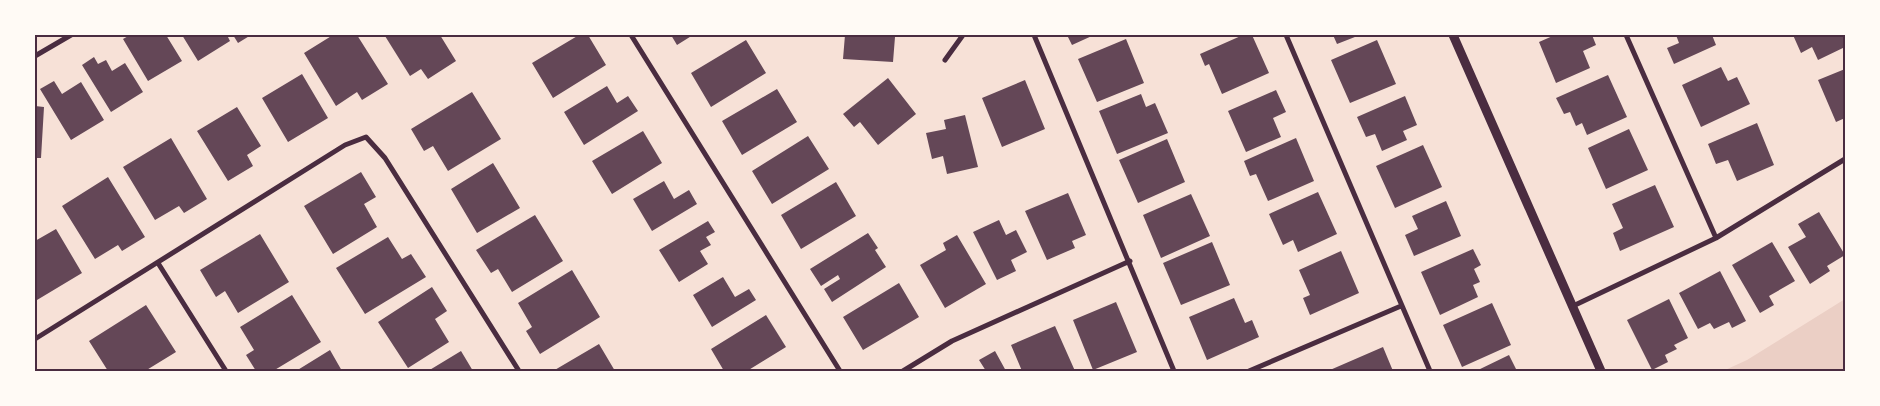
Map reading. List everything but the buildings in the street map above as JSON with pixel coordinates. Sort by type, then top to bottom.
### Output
[{"type":"street","points":[[35,56],[71,35]]},
{"type":"street","points":[[631,35],[840,371]]},
{"type":"street","points":[[945,60],[963,35]]},
{"type":"street","points":[[1034,35],[1130,261],[1174,371]]},
{"type":"street","points":[[1286,35],[1430,371]]},
{"type":"street","points":[[1453,35],[1601,371]]},
{"type":"street","points":[[1626,35],[1716,238]]},
{"type":"street","points":[[35,339],[345,145],[366,137],[385,158],[519,371]]},
{"type":"street","points":[[1573,306],[1716,238],[1845,159]]},
{"type":"street","points":[[903,371],[952,341],[1130,261]]},
{"type":"street","points":[[158,263],[226,371]]},
{"type":"street","points":[[1249,371],[1401,306]]},
{"type":"shaded area","points":[[1845,299],[1845,371],[1723,371],[1747,360]]}]
